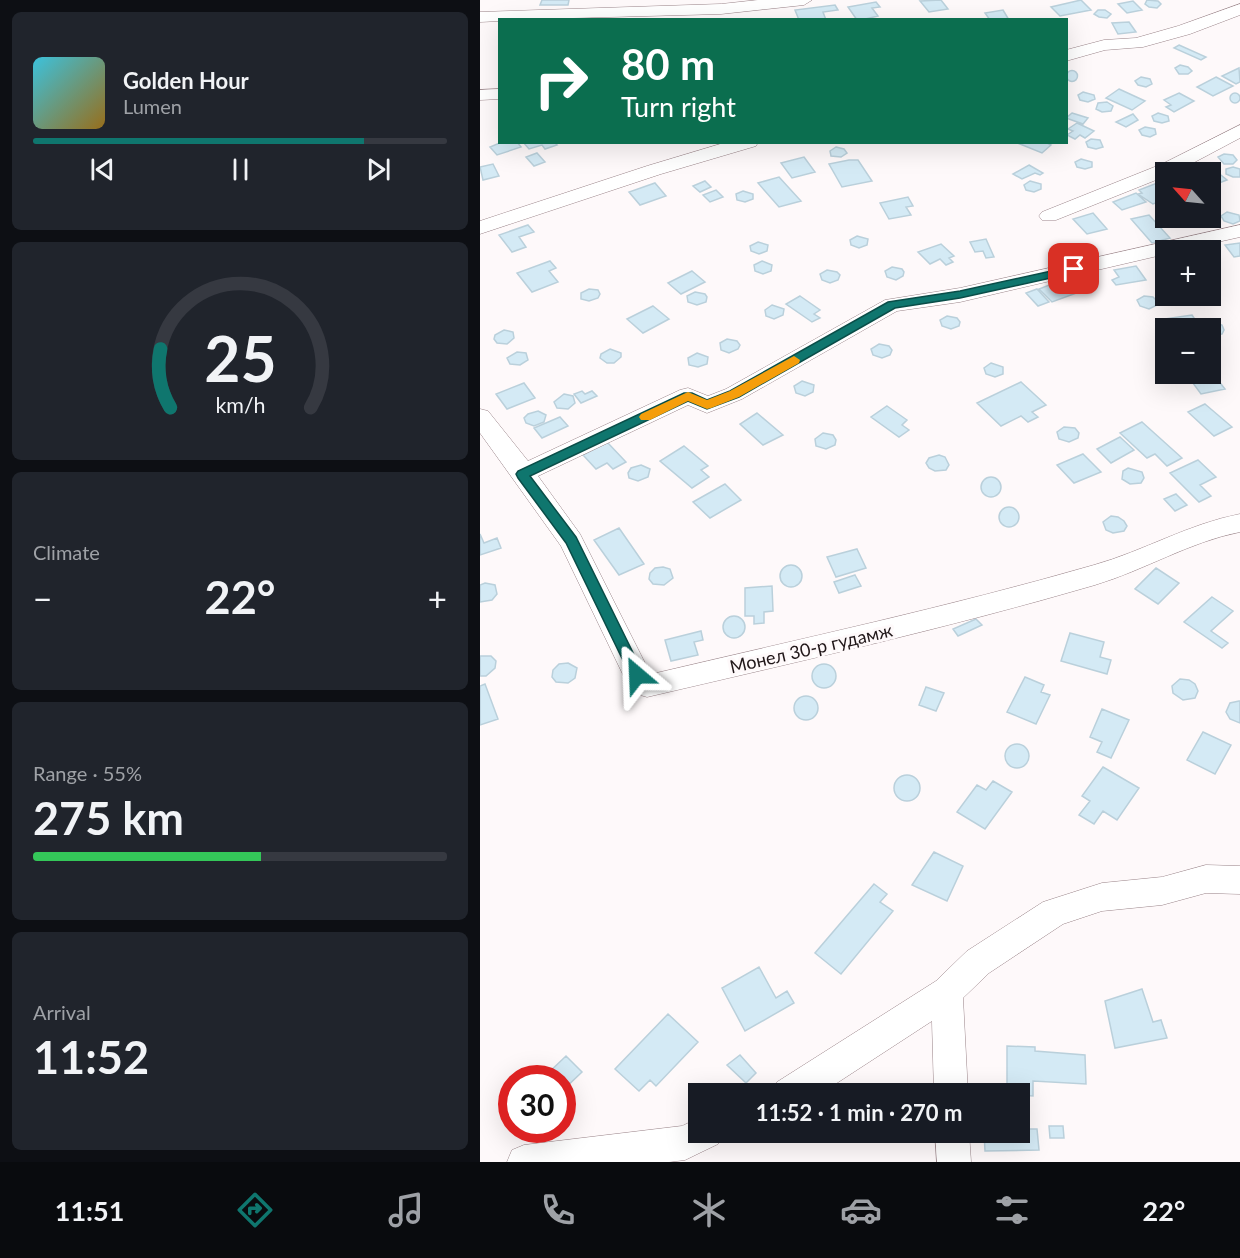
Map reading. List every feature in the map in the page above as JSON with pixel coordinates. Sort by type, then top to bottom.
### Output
[{"type":"street","points":[[480,17],[721,9],[804,0]]},
{"type":"street","points":[[1068,55],[1104,45],[1137,43],[1184,30],[1240,9]]},
{"type":"street","points":[[480,95],[498,94]]},
{"type":"street","points":[[1049,216],[1169,168],[1240,130]]},
{"type":"street","points":[[480,228],[643,173],[742,144]]},
{"type":"street","points":[[522,474],[688,396],[707,405],[734,394],[892,304],[960,295],[1240,231]]},
{"type":"street","name":"Монел 30-р гудамж","points":[[480,417],[505,447],[571,541],[637,675],[646,686],[893,629],[1099,574],[1154,554],[1179,541],[1240,523]]},
{"type":"street","points":[[807,1083],[947,992],[978,962],[1054,912],[1102,897],[1162,891],[1206,879],[1240,880]]},
{"type":"street","points":[[947,992],[951,1083]]},
{"type":"street","points":[[524,1162],[688,1141]]},
{"type":"street","points":[[953,1143],[954,1162]]},
{"type":"building","points":[[542,0],[569,0],[568,5],[540,5]]},
{"type":"building","points":[[941,0],[948,9],[929,12],[920,1]]},
{"type":"building","points":[[1081,0],[1091,10],[1060,16],[1051,7]]},
{"type":"building","points":[[1147,0],[1158,1],[1161,4],[1157,8],[1149,7],[1145,4]]},
{"type":"building","points":[[1133,1],[1142,10],[1127,13],[1118,4]]},
{"type":"building","points":[[876,2],[880,7],[872,8],[878,16],[856,18],[848,7]]},
{"type":"building","points":[[835,5],[838,10],[823,12],[825,18],[798,18],[795,10]]},
{"type":"building","points":[[1003,10],[1008,18],[989,18],[985,13]]},
{"type":"building","points":[[1098,10],[1105,10],[1111,14],[1107,18],[1099,17],[1094,14]]},
{"type":"building","points":[[1129,22],[1136,32],[1118,34],[1112,23]]},
{"type":"building","points":[[1179,45],[1206,57],[1201,60],[1174,48]]},
{"type":"building","points":[[1180,65],[1192,71],[1188,74],[1179,74],[1175,68]]},
{"type":"building","points":[[1239,68],[1240,82],[1236,84],[1222,76]]},
{"type":"building","points":[[1072,70],[1078,76],[1076,80],[1072,82],[1068,80],[1068,72]]},
{"type":"building","points":[[1141,77],[1150,79],[1152,84],[1146,87],[1138,85],[1135,81]]},
{"type":"building","points":[[1216,77],[1233,86],[1213,96],[1197,87]]},
{"type":"building","points":[[1119,89],[1145,101],[1132,110],[1106,98]]},
{"type":"building","points":[[1083,92],[1094,95],[1095,99],[1088,102],[1080,100],[1078,95]]},
{"type":"building","points":[[1179,93],[1194,101],[1174,112],[1166,107],[1171,105],[1164,100]]},
{"type":"building","points":[[1235,93],[1239,94],[1239,102],[1235,103],[1231,102],[1230,98],[1231,94]]},
{"type":"building","points":[[1107,102],[1113,106],[1111,111],[1102,112],[1096,109],[1098,103]]},
{"type":"building","points":[[1072,113],[1088,118],[1083,124],[1068,119]]},
{"type":"building","points":[[1158,113],[1168,116],[1169,121],[1162,123],[1154,121],[1152,116]]},
{"type":"building","points":[[1133,114],[1138,120],[1126,127],[1116,122]]},
{"type":"building","points":[[1077,123],[1094,131],[1085,138],[1080,135],[1075,139],[1068,136],[1073,131],[1068,129]]},
{"type":"building","points":[[1145,127],[1155,129],[1156,134],[1150,137],[1142,135],[1139,130]]},
{"type":"building","points":[[1091,139],[1100,140],[1103,147],[1096,149],[1088,147],[1086,142]]},
{"type":"building","points":[[498,144],[519,144],[521,147],[497,155],[490,147]]},
{"type":"building","points":[[525,144],[557,145],[545,149],[542,145],[529,149]]},
{"type":"building","points":[[1020,144],[1051,145],[1042,153]]},
{"type":"building","points":[[836,147],[844,149],[847,153],[841,157],[831,156],[830,151]]},
{"type":"building","points":[[537,153],[545,162],[534,166],[526,157]]},
{"type":"building","points":[[1224,154],[1233,155],[1237,160],[1233,164],[1224,164],[1218,157]]},
{"type":"building","points":[[804,157],[815,172],[792,178],[781,163]]},
{"type":"building","points":[[1081,159],[1092,162],[1092,167],[1085,169],[1077,167],[1075,162]]},
{"type":"building","points":[[858,160],[872,181],[842,187],[829,164]]},
{"type":"building","points":[[493,164],[499,176],[483,180],[480,167]]},
{"type":"building","points":[[1029,165],[1043,173],[1040,175],[1035,173],[1022,179],[1013,174]]},
{"type":"building","points":[[1233,167],[1240,169],[1240,177],[1226,174],[1226,169]]},
{"type":"building","points":[[779,177],[801,201],[779,207],[758,183]]},
{"type":"building","points":[[705,181],[711,187],[700,192],[693,186]]},
{"type":"building","points":[[1030,181],[1041,184],[1041,189],[1034,192],[1026,190],[1024,185]]},
{"type":"building","points":[[655,183],[666,196],[640,205],[629,192]]},
{"type":"building","points":[[1155,184],[1155,203],[1138,194],[1142,193],[1139,190]]},
{"type":"building","points":[[716,190],[723,197],[710,202],[703,195]]},
{"type":"building","points":[[743,191],[753,194],[753,199],[745,202],[737,200],[736,194]]},
{"type":"building","points":[[1136,193],[1146,202],[1122,210],[1113,202]]},
{"type":"building","points":[[908,197],[913,206],[906,207],[911,215],[889,219],[880,203]]},
{"type":"building","points":[[1227,212],[1239,215],[1240,221],[1233,224],[1224,221],[1221,216]]},
{"type":"building","points":[[1093,213],[1107,229],[1087,234],[1073,219]]},
{"type":"building","points":[[1149,215],[1155,222],[1155,228],[1161,228],[1170,238],[1155,240],[1152,243],[1131,219]]},
{"type":"building","points":[[528,225],[534,232],[519,237],[526,247],[512,252],[499,235]]},
{"type":"building","points":[[857,236],[868,239],[867,245],[859,248],[851,245],[850,240]]},
{"type":"building","points":[[986,239],[994,257],[986,258],[983,251],[975,252],[970,242]]},
{"type":"building","points":[[758,242],[768,245],[767,251],[759,254],[751,251],[750,246]]},
{"type":"building","points":[[1240,243],[1240,256],[1234,257],[1225,245]]},
{"type":"building","points":[[941,244],[954,256],[949,258],[953,262],[946,265],[940,259],[930,264],[918,252]]},
{"type":"building","points":[[550,261],[556,268],[549,271],[558,282],[532,292],[517,273]]},
{"type":"building","points":[[762,261],[772,265],[771,271],[763,274],[755,271],[754,265]]},
{"type":"building","points":[[1136,266],[1146,280],[1116,285],[1112,280],[1119,277],[1114,270]]},
{"type":"building","points":[[892,267],[902,269],[903,276],[896,280],[887,277],[885,271]]},
{"type":"building","points":[[827,270],[837,272],[840,275],[838,280],[830,283],[822,280],[820,274]]},
{"type":"building","points":[[692,271],[705,282],[681,294],[668,283]]},
{"type":"building","points":[[1067,278],[1082,291],[1052,302],[1039,289]]},
{"type":"building","points":[[589,289],[598,290],[600,294],[598,298],[589,301],[581,299],[581,293]]},
{"type":"building","points":[[1037,289],[1049,302],[1038,306],[1026,293]]},
{"type":"building","points":[[695,292],[705,294],[706,302],[697,305],[688,302],[687,296]]},
{"type":"building","points":[[800,296],[820,310],[814,314],[820,318],[812,322],[786,304]]},
{"type":"building","points":[[1144,296],[1153,297],[1155,306],[1149,309],[1140,306],[1137,300]]},
{"type":"building","points":[[772,305],[784,309],[783,315],[774,319],[766,316],[765,310]]},
{"type":"building","points":[[653,306],[669,319],[643,333],[627,319]]},
{"type":"building","points":[[1192,315],[1194,318],[1171,318]]},
{"type":"building","points":[[947,316],[957,318],[960,322],[959,326],[951,329],[942,326],[940,320]]},
{"type":"building","points":[[504,330],[513,332],[514,338],[507,344],[497,343],[494,339],[495,335]]},
{"type":"building","points":[[727,339],[737,341],[740,345],[738,349],[729,353],[721,350],[720,343]]},
{"type":"building","points":[[879,344],[889,346],[892,350],[890,355],[882,358],[873,355],[871,349]]},
{"type":"building","points":[[610,349],[621,353],[621,357],[614,363],[607,363],[600,358],[601,354]]},
{"type":"building","points":[[517,352],[526,353],[528,360],[520,365],[510,364],[507,358]]},
{"type":"building","points":[[697,353],[708,357],[707,364],[698,367],[689,365],[688,358]]},
{"type":"building","points":[[991,363],[1003,367],[1003,374],[995,377],[986,374],[984,368]]},
{"type":"building","points":[[802,381],[814,385],[813,392],[805,396],[796,393],[794,386]]},
{"type":"building","points":[[1021,382],[1046,405],[1032,412],[1038,417],[1028,422],[1021,416],[1001,426],[977,403]]},
{"type":"building","points":[[524,383],[535,398],[507,409],[496,394]]},
{"type":"building","points":[[1194,384],[1221,384],[1225,389],[1201,394]]},
{"type":"building","points":[[582,391],[585,394],[592,391],[597,396],[581,403],[574,394]]},
{"type":"building","points":[[564,394],[573,396],[575,403],[568,409],[557,408],[554,402]]},
{"type":"building","points":[[1205,404],[1232,427],[1214,436],[1188,412]]},
{"type":"building","points":[[887,406],[907,420],[902,425],[909,430],[899,437],[871,417]]},
{"type":"building","points":[[538,411],[546,415],[544,422],[534,426],[526,423],[524,418],[528,414]]},
{"type":"building","points":[[757,413],[783,435],[763,445],[740,424]]},
{"type":"building","points":[[560,417],[568,426],[542,438],[534,428]]},
{"type":"building","points":[[1142,422],[1182,458],[1167,466],[1155,454],[1147,458],[1120,433]]},
{"type":"building","points":[[1064,427],[1075,428],[1079,433],[1078,438],[1069,442],[1059,439],[1057,432]]},
{"type":"building","points":[[823,433],[833,435],[836,440],[835,445],[826,449],[816,446],[815,439]]},
{"type":"building","points":[[1120,437],[1134,450],[1111,463],[1097,449]]},
{"type":"building","points":[[607,442],[626,462],[613,469],[607,463],[596,469],[583,455]]},
{"type":"building","points":[[684,446],[708,466],[701,470],[709,477],[692,488],[660,461]]},
{"type":"building","points":[[1083,454],[1101,472],[1074,483],[1057,465]]},
{"type":"building","points":[[939,455],[945,457],[949,465],[946,470],[935,471],[926,463],[929,458]]},
{"type":"building","points":[[1198,460],[1216,477],[1200,485],[1211,496],[1199,502],[1170,473]]},
{"type":"building","points":[[641,465],[650,469],[648,477],[638,481],[629,478],[628,473],[631,468]]},
{"type":"building","points":[[1128,468],[1142,472],[1144,478],[1141,483],[1130,484],[1122,479],[1123,471]]},
{"type":"building","points":[[991,477],[998,480],[1001,487],[998,494],[991,497],[984,494],[981,487],[984,480]]},
{"type":"building","points":[[725,484],[741,500],[710,518],[693,502]]},
{"type":"building","points":[[1176,494],[1187,505],[1175,511],[1164,499]]},
{"type":"building","points":[[1009,507],[1016,510],[1019,517],[1016,524],[1009,527],[1002,524],[999,517],[1002,510]]},
{"type":"building","points":[[1111,516],[1124,521],[1127,526],[1124,531],[1113,533],[1106,530],[1103,522]]},
{"type":"building","points":[[619,528],[644,564],[619,575],[594,540]]},
{"type":"building","points":[[480,534],[484,543],[497,538],[501,548],[480,555]]},
{"type":"building","points":[[857,549],[866,568],[836,577],[827,557]]},
{"type":"building","points":[[791,565],[799,568],[802,576],[799,584],[791,587],[783,584],[780,576],[783,568]]},
{"type":"building","points":[[655,568],[670,569],[673,578],[664,585],[653,584],[649,579],[650,573]]},
{"type":"building","points":[[1156,568],[1179,583],[1158,604],[1135,589]]},
{"type":"building","points":[[855,575],[861,586],[839,593],[834,582]]},
{"type":"building","points":[[485,583],[495,585],[497,594],[492,600],[480,602],[480,585]]},
{"type":"building","points":[[772,586],[773,611],[764,612],[764,623],[754,624],[754,616],[745,616],[745,588]]},
{"type":"building","points":[[1212,597],[1233,611],[1211,631],[1228,643],[1222,648],[1184,622]]},
{"type":"building","points":[[734,616],[742,619],[745,627],[742,635],[734,638],[726,635],[723,627],[726,619]]},
{"type":"building","points":[[976,619],[982,625],[958,636],[953,629]]},
{"type":"building","points":[[701,631],[703,640],[694,642],[698,655],[671,661],[665,640]]},
{"type":"building","points":[[1070,633],[1104,642],[1100,657],[1111,660],[1107,674],[1061,661]]},
{"type":"building","points":[[480,656],[491,656],[496,661],[495,668],[486,676],[480,676]]},
{"type":"building","points":[[568,663],[577,668],[575,678],[568,683],[556,682],[552,677],[553,670],[559,664]]},
{"type":"building","points":[[824,664],[832,668],[836,676],[832,684],[824,688],[816,684],[812,676],[816,668]]},
{"type":"building","points":[[1025,677],[1044,685],[1041,692],[1050,695],[1036,724],[1007,712]]},
{"type":"building","points":[[1180,679],[1189,680],[1195,684],[1198,691],[1195,698],[1183,700],[1173,693],[1172,686]]},
{"type":"building","points":[[485,684],[498,719],[480,725],[480,686]]},
{"type":"building","points":[[926,687],[944,693],[936,711],[919,705]]},
{"type":"building","points":[[806,696],[811,697],[817,703],[817,713],[811,719],[806,720],[801,719],[795,713],[794,708],[795,703],[801,697]]},
{"type":"building","points":[[1240,701],[1240,723],[1230,719],[1226,712],[1230,703]]},
{"type":"building","points":[[1102,709],[1129,720],[1111,758],[1097,752],[1102,742],[1090,737]]},
{"type":"building","points":[[1203,732],[1231,745],[1215,774],[1187,760]]},
{"type":"building","points":[[1017,744],[1026,747],[1029,756],[1026,765],[1017,768],[1008,765],[1005,756],[1008,747]]},
{"type":"building","points":[[1103,767],[1139,788],[1117,820],[1103,811],[1094,824],[1079,815],[1090,801],[1082,796]]},
{"type":"building","points":[[907,775],[916,779],[920,788],[916,797],[907,801],[898,797],[894,788],[898,779]]},
{"type":"building","points":[[993,781],[1012,792],[985,829],[957,812],[977,785],[986,790]]},
{"type":"building","points":[[934,852],[963,866],[947,901],[912,885]]},
{"type":"building","points":[[874,884],[887,894],[880,902],[893,911],[841,974],[815,953]]},
{"type":"building","points":[[759,967],[776,998],[787,991],[794,1003],[745,1031],[722,988]]},
{"type":"building","points":[[1142,989],[1153,1022],[1161,1020],[1167,1038],[1115,1048],[1105,1001]]},
{"type":"building","points":[[668,1014],[698,1042],[656,1086],[650,1080],[639,1091],[615,1069]]},
{"type":"building","points":[[1007,1046],[1035,1047],[1035,1051],[1085,1055],[1086,1084],[1033,1081],[1033,1096],[1030,1096],[1030,1083],[1007,1083]]},
{"type":"building","points":[[740,1055],[756,1073],[746,1083],[727,1065]]},
{"type":"building","points":[[566,1056],[575,1065],[557,1065]]},
{"type":"building","points":[[576,1066],[582,1072],[576,1078]]},
{"type":"building","points":[[1049,1126],[1063,1126],[1064,1138],[1050,1138]]},
{"type":"building","points":[[1030,1129],[1037,1129],[1039,1150],[985,1151],[985,1143],[1030,1143]]},
{"type":"slow traffic","points":[[645,417],[688,396],[707,405],[734,394],[794,360]]},
{"type":"route","points":[[637,675],[571,541],[522,474],[688,396],[707,405],[734,394],[892,304],[960,295],[1074,269]]}]
